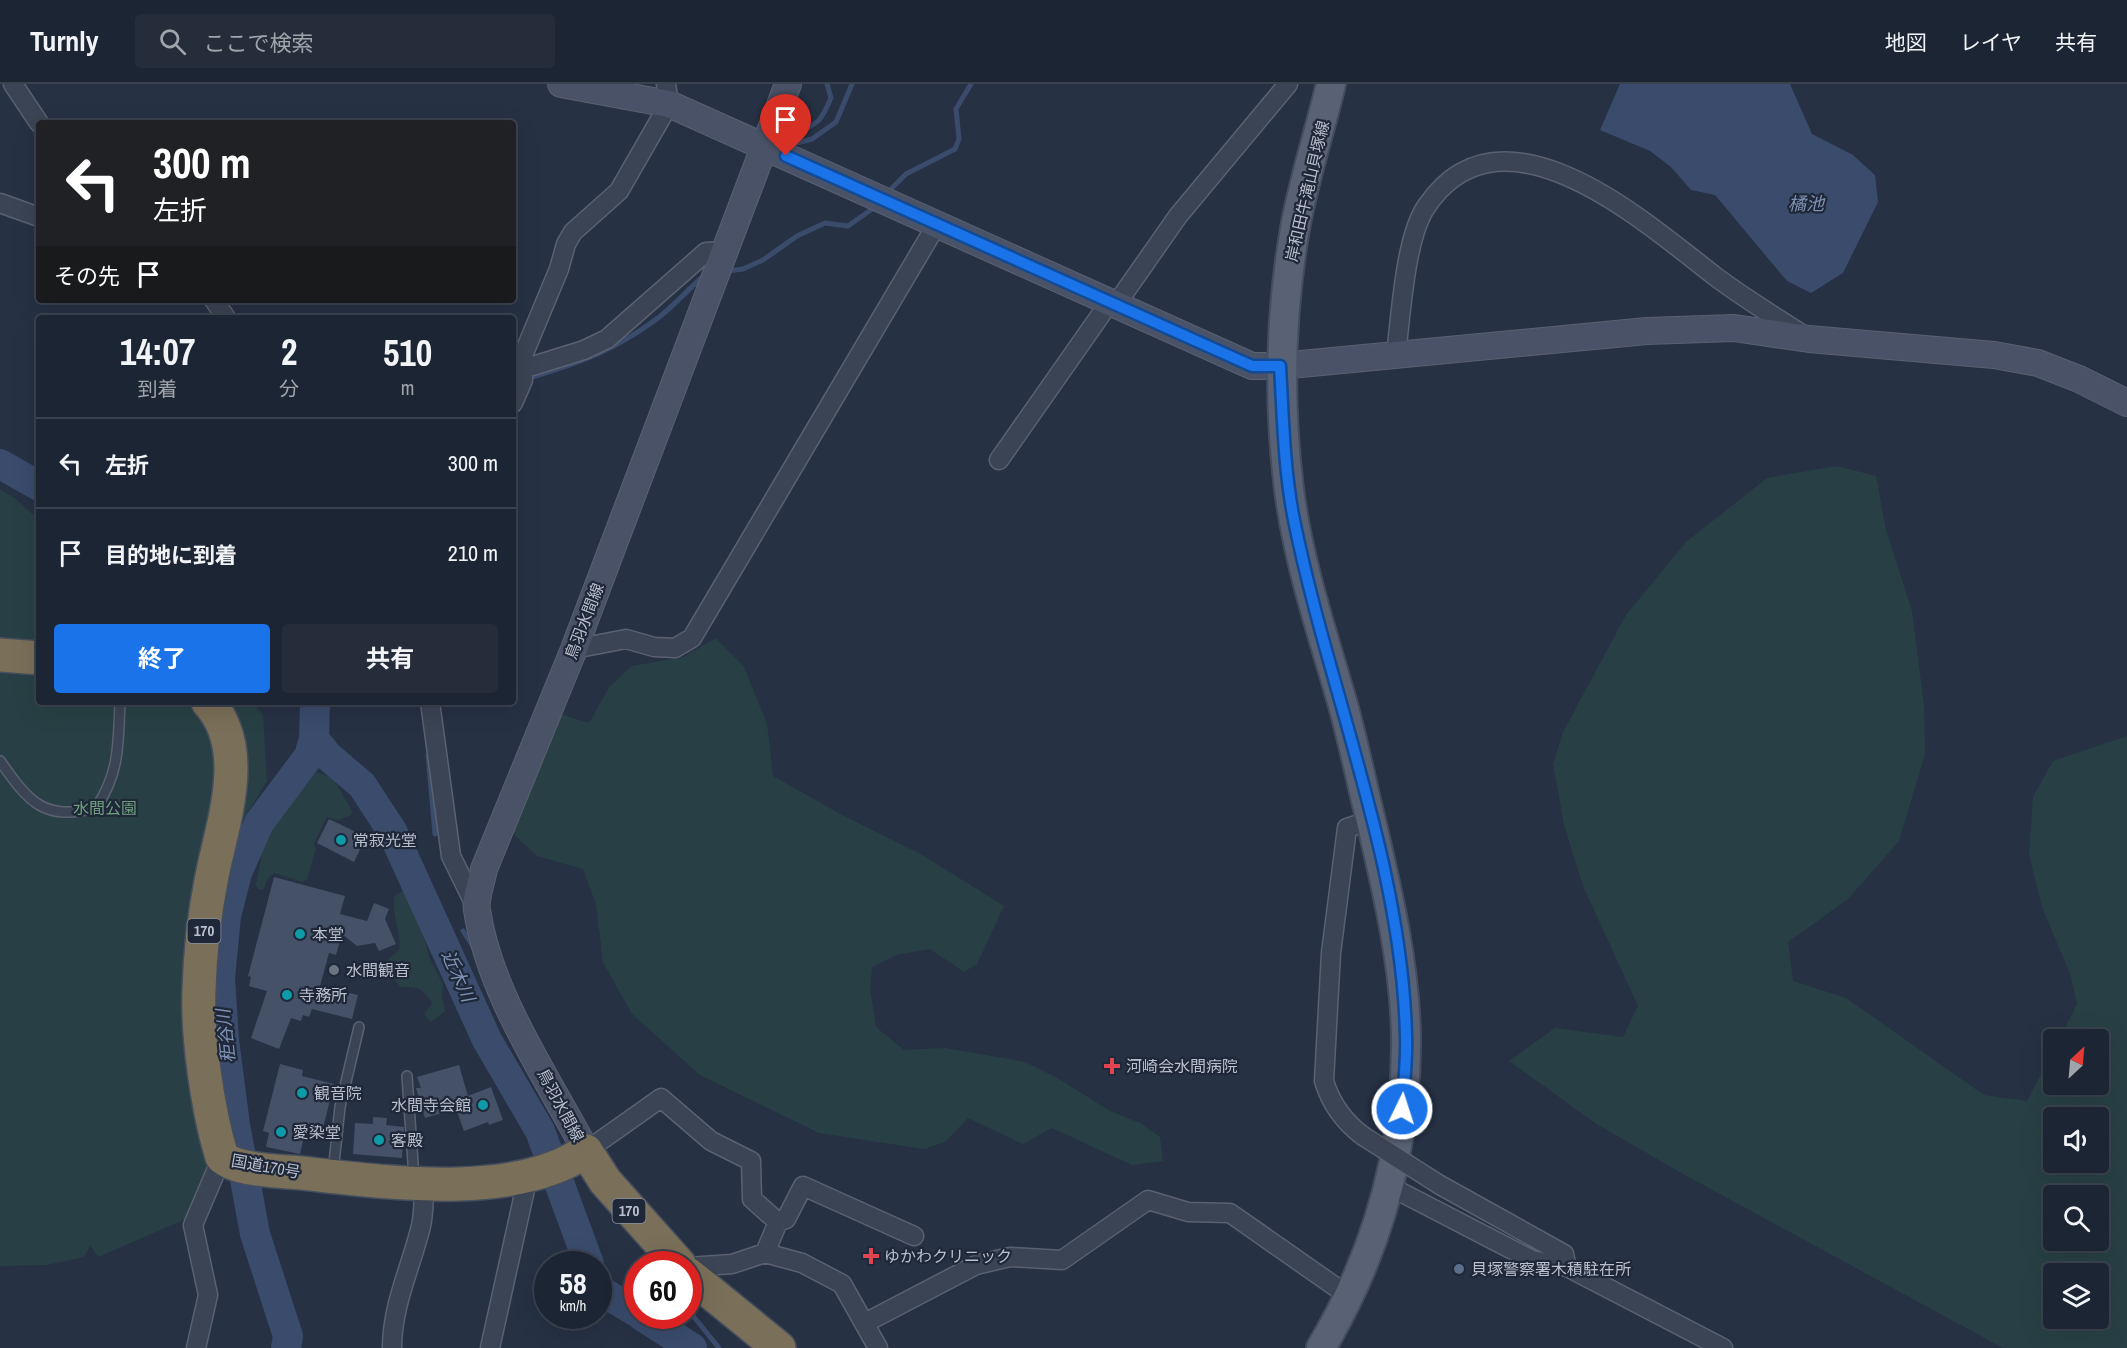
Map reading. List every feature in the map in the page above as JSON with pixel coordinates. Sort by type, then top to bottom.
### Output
[{"type":"highway","points":[[0,655],[36,658]]},
{"type":"highway","name":"国道170号","points":[[211,705],[218,713],[225,732],[231,775],[210,883],[201,947],[198,993],[207,1091],[225,1160],[269,1170],[420,1184],[462,1184],[532,1174],[580,1155]]},
{"type":"highway","name":"170","points":[[580,1155],[667,1251]]},
{"type":"highway","points":[[702,1285],[779,1348]]},
{"type":"main road","name":"岸和田牛滝山貝塚線","points":[[1321,1348],[1350,1297],[1371,1250],[1389,1186],[1402,1109],[1406,1037],[1394,926],[1361,774],[1294,521],[1289,490],[1280,366],[1287,283],[1296,222],[1332,84]]},
{"type":"street","points":[[13,84],[37,120]]},
{"type":"street","points":[[561,84],[668,94],[765,146],[1112,305],[1252,366],[1280,366],[1647,331],[1723,328],[1809,339],[1994,355],[2038,363],[2079,379],[2127,404]]},
{"type":"street","name":"鳥羽水間線","points":[[580,1155],[508,1005],[491,963],[476,907],[484,869],[574,649],[788,84]]},
{"type":"street","points":[[999,460],[1178,216],[1288,84]]},
{"type":"street","points":[[516,397],[523,380],[524,353],[559,268],[566,244],[573,232],[619,191],[668,94]]},
{"type":"street","points":[[1395,354],[1413,241],[1424,209],[1442,186],[1470,168],[1513,161],[1566,175],[1625,209],[1719,279],[1809,339]]},
{"type":"street","points":[[0,203],[36,216]]},
{"type":"street","points":[[574,649],[626,639],[654,647],[675,648],[692,638],[937,225]]},
{"type":"street","points":[[523,369],[584,350],[607,339],[706,252],[726,251]]},
{"type":"street","points":[[430,705],[451,856],[476,907]]},
{"type":"street","points":[[1371,820],[1347,828],[1330,953],[1324,1081],[1329,1099],[1347,1124],[1440,1185],[1564,1254],[1567,1267]]},
{"type":"street","points":[[580,1155],[661,1098],[711,1141],[751,1161],[752,1199],[778,1222]]},
{"type":"street","points":[[196,1348],[208,1295],[193,1225],[225,1160]]},
{"type":"street","points":[[489,1348],[532,1174]]},
{"type":"street","points":[[392,1348],[392,1328],[402,1284],[421,1224],[420,1184]]},
{"type":"street","points":[[765,1253],[778,1222],[786,1219],[803,1186],[915,1236]]},
{"type":"street","points":[[1389,1186],[1532,1260],[1567,1267],[1723,1348]]},
{"type":"street","points":[[865,1323],[976,1265],[1010,1257],[1062,1260],[1148,1200],[1188,1212],[1230,1214],[1350,1297]]},
{"type":"street","points":[[702,1266],[732,1264],[765,1253],[802,1263],[842,1284],[878,1348]]},
{"type":"lane","points":[[0,761],[20,788],[47,810],[70,814],[96,808],[110,786],[116,759],[120,705]]},
{"type":"lane","points":[[333,1176],[340,1107],[359,1027]]},
{"type":"lane","points":[[407,1076],[420,1184]]},
{"type":"green space","points":[[1837,466],[1876,476],[1886,530],[1912,611],[1924,705],[1925,754],[1899,841],[1848,899],[1788,942],[1793,981],[1846,998],[1984,1095],[2027,1101],[2043,1070],[2043,1095],[2109,1095],[2109,1029],[2064,1029],[2077,1004],[2070,974],[2042,907],[2029,854],[2033,797],[2053,761],[2127,736],[2127,1348],[2003,1348],[1685,1175],[1595,1123],[1509,1061],[1555,1028],[1623,1037],[1638,1006],[1583,886],[1564,825],[1553,764],[1563,732],[1626,615],[1686,542],[1767,478]]},
{"type":"green space","name":"水間公園","points":[[0,489],[17,500],[36,517],[36,705],[255,705],[263,715],[267,781],[232,839],[214,966],[213,1166],[188,1218],[98,1257],[90,1245],[84,1257],[47,1265],[0,1266]]},
{"type":"green space","points":[[716,638],[744,667],[767,724],[773,776],[844,816],[919,853],[1004,906],[977,964],[964,972],[930,949],[896,955],[872,967],[870,988],[876,1027],[904,1050],[945,1048],[1025,1062],[1059,1079],[1110,1111],[1140,1123],[1160,1137],[1163,1161],[1132,1165],[1052,1128],[1023,1144],[968,1118],[945,1142],[924,1149],[819,1133],[700,1075],[632,1014],[603,962],[596,904],[583,869],[537,856],[508,829],[557,713],[589,723],[610,686],[632,666],[683,657]]},
{"type":"green space","points":[[317,772],[333,778],[352,811],[351,815],[338,820],[327,817],[314,843],[316,849],[307,879],[302,882],[275,873],[269,877],[263,890],[258,889],[256,885],[266,829]]},
{"type":"green space","points":[[403,891],[413,901],[430,959],[443,984],[442,997],[445,1011],[431,1022],[424,1014],[432,1003],[425,994],[419,989],[400,987],[384,963],[399,950],[394,902],[395,895]]},
{"type":"water","name":"橘池","points":[[1620,84],[1790,84],[1812,134],[1853,155],[1875,175],[1878,202],[1843,273],[1811,293],[1787,281],[1715,195],[1691,190],[1671,167],[1650,151],[1600,130]]},
{"type":"building","name":"常寂光堂","points":[[329,819],[366,837],[354,862],[317,843]]},
{"type":"building","points":[[274,877],[345,896],[340,914],[367,921],[374,903],[389,909],[385,919],[396,944],[379,951],[375,943],[357,946],[342,934],[336,955],[329,953],[320,986],[358,995],[352,1019],[312,1009],[309,1017],[303,1015],[301,1021],[291,1018],[279,1049],[251,1038],[267,991],[249,986],[251,977],[248,976]]},
{"type":"building","points":[[280,1064],[303,1070],[302,1076],[334,1084],[323,1128],[307,1124],[300,1154],[266,1147],[269,1133],[263,1131]]},
{"type":"building","points":[[459,1065],[468,1096],[491,1087],[503,1120],[489,1125],[488,1122],[464,1131],[456,1109],[425,1118],[416,1088],[421,1088],[417,1077]]},
{"type":"building","name":"客殿","points":[[373,1117],[387,1118],[386,1125],[404,1127],[402,1158],[353,1154],[355,1123],[373,1124]]},
{"type":"waterway","points":[[784,146],[793,136],[821,118],[831,98],[827,84]]},
{"type":"waterway","points":[[785,146],[812,139],[836,122],[852,84]]},
{"type":"waterway","points":[[888,192],[906,174],[955,149],[959,139],[956,109],[971,84]]},
{"type":"waterway","points":[[727,271],[743,269],[763,260],[797,236],[825,223],[848,226],[875,207]]},
{"type":"waterway","points":[[532,377],[583,360],[627,339],[664,313],[706,274]]},
{"type":"waterway","name":"近木川","points":[[0,464],[36,484]]},
{"type":"waterway","name":"秬谷川","points":[[286,1348],[288,1336],[255,1234],[235,1125],[224,1040],[220,978],[226,916],[237,873],[259,823],[309,756],[314,739],[315,705]]},
{"type":"waterway","name":"近木川","points":[[314,739],[329,757],[362,785],[392,831],[487,1040],[540,1131],[584,1251]]},
{"type":"waterway","points":[[428,755],[435,834]]},
{"type":"waterway","points":[[463,931],[474,948]]},
{"type":"waterway","name":"近木川","points":[[612,1297],[624,1305]]},
{"type":"waterway","points":[[702,1327],[719,1348]]},
{"type":"waterway","name":"近木川","points":[[662,1329],[692,1348]]},
{"type":"place","name":"常寂光堂","points":[[341,840]]},
{"type":"place","name":"本堂","points":[[300,934]]},
{"type":"place","name":"水間観音","points":[[334,970]]},
{"type":"place","name":"寺務所","points":[[287,995]]},
{"type":"place","name":"河崎会水間病院","points":[[1112,1066]]},
{"type":"place","name":"観音院","points":[[302,1093]]},
{"type":"place","name":"水間寺会館","points":[[483,1105]]},
{"type":"place","name":"愛染堂","points":[[281,1132]]},
{"type":"place","name":"客殿","points":[[379,1140]]},
{"type":"place","name":"ゆかわクリニック","points":[[871,1256]]},
{"type":"place","name":"貝塚警察署木積駐在所","points":[[1459,1269]]},
{"type":"route","points":[[786,156],[1149,322],[1252,366],[1280,366],[1289,490],[1294,521],[1361,774],[1394,926],[1404,1000],[1406,1037],[1402,1109]]}]
